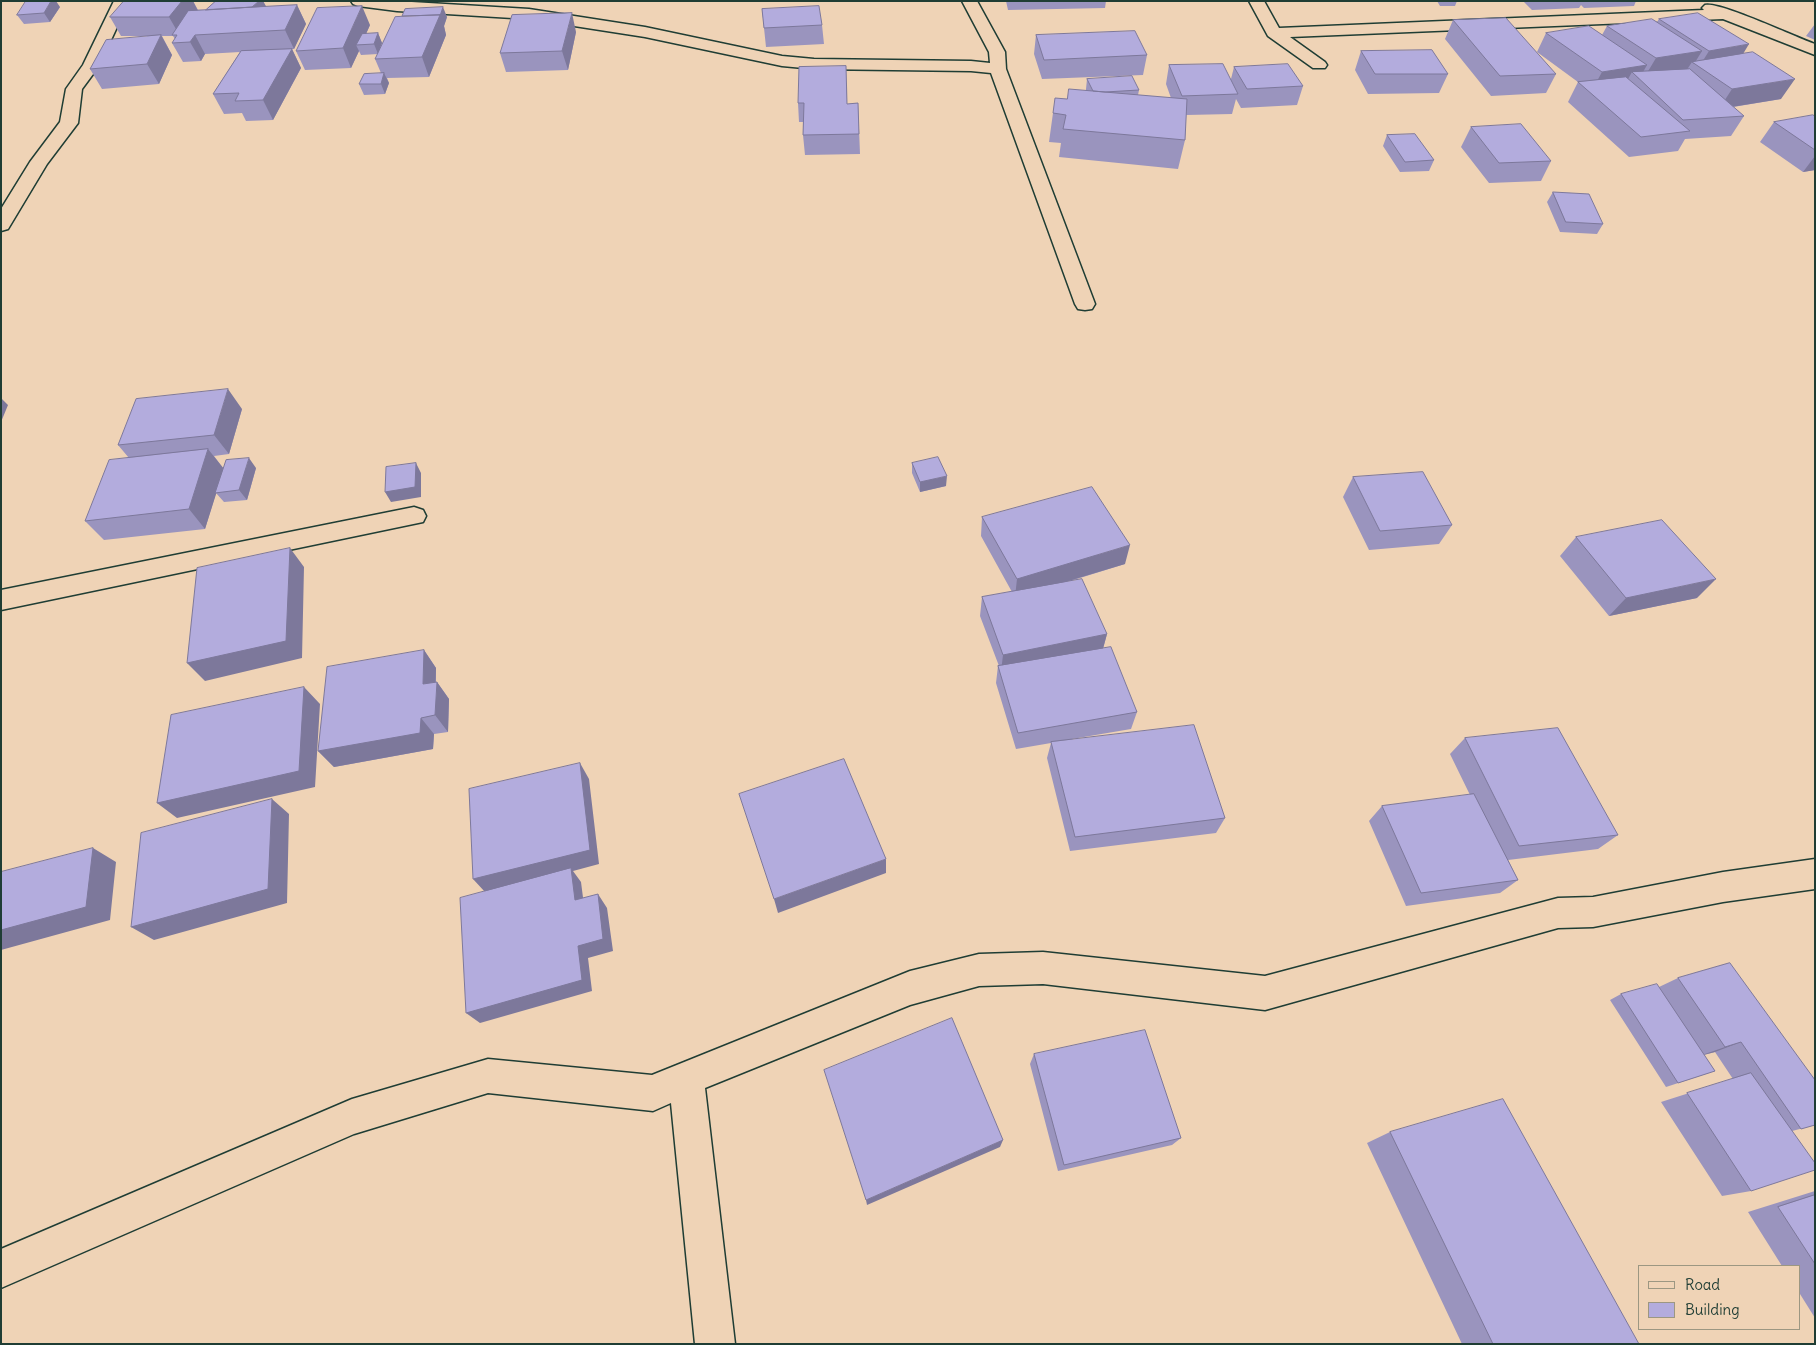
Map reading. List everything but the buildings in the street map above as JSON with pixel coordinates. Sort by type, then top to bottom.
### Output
[{"type":"street","points":[[1,225],[39,162],[69,123],[74,89],[91,66],[122,1]]},
{"type":"street","points":[[358,1],[397,6],[529,14],[645,32],[782,61],[814,64],[998,68]]},
{"type":"street","points":[[969,1],[997,52],[998,68],[1085,304]]},
{"type":"street","points":[[1256,1],[1274,33],[1319,65]]},
{"type":"street","points":[[1689,1],[1728,14],[1815,50]]},
{"type":"street","points":[[1274,33],[1728,14]]},
{"type":"street","points":[[1,600],[414,516]]},
{"type":"street","points":[[1,1269],[352,1116],[488,1076],[654,1093],[686,1078],[910,988],[978,970],[1043,968],[1265,993],[1558,913],[1593,912],[1723,887],[1815,874]]},
{"type":"street","points":[[686,1078],[715,1344]]}]
